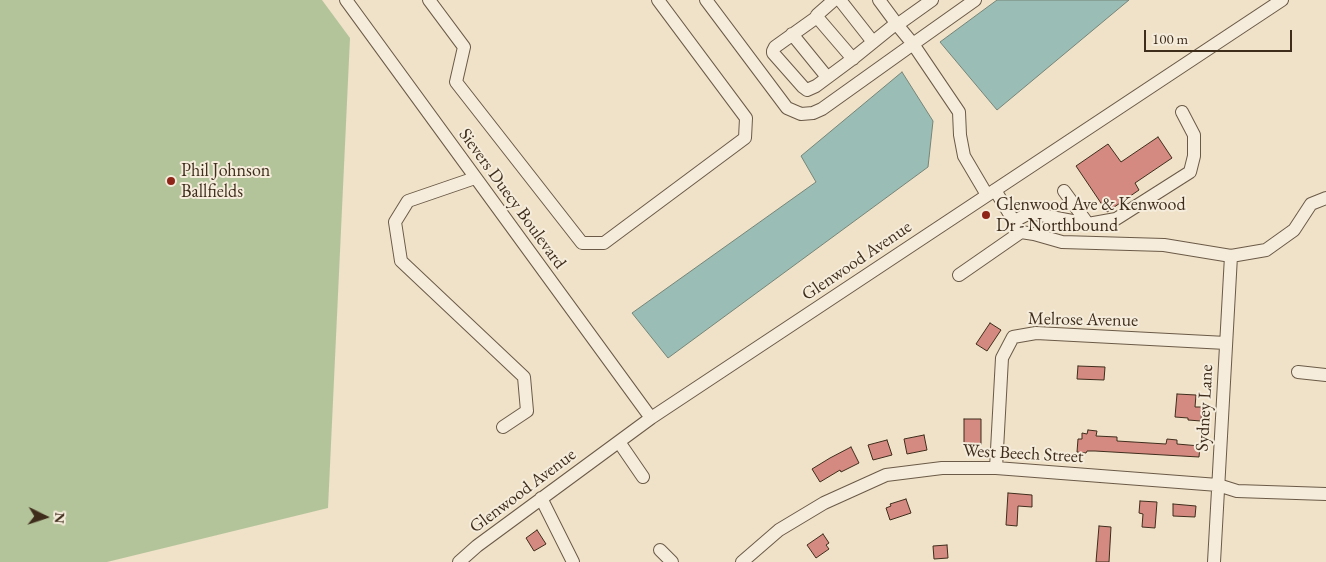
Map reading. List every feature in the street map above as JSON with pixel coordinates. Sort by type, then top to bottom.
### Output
[{"type":"street","name":"Sievers Duecy Boulevard","points":[[346,0],[651,418]]},
{"type":"street","points":[[429,0],[464,48],[456,82],[582,243],[604,243],[745,138],[746,118],[658,0]]},
{"type":"street","points":[[706,0],[786,108],[801,114],[813,113],[822,109],[975,0]]},
{"type":"street","points":[[834,0],[817,17],[775,47],[773,54],[807,90],[853,58],[893,26],[898,25],[915,5],[932,0]]},
{"type":"street","points":[[840,0],[873,42]]},
{"type":"street","points":[[879,0],[913,44],[959,112],[960,135],[964,156],[1017,227],[1062,242],[1164,245],[1231,256],[1266,250],[1294,230],[1311,204],[1326,198]]},
{"type":"street","name":"Glenwood Avenue","points":[[459,562],[477,546],[541,498],[651,418],[991,192],[1170,76],[1282,0]]},
{"type":"street","points":[[817,17],[853,58]]},
{"type":"street","points":[[792,34],[827,77]]},
{"type":"street","points":[[959,275],[1017,227],[1030,212],[1088,224],[1116,218],[1190,172],[1194,156],[1194,135],[1182,112]]},
{"type":"street","points":[[475,178],[408,202],[395,222],[401,261],[524,377],[527,410],[503,427]]},
{"type":"street","points":[[1064,191],[1088,224]]},
{"type":"street","name":"Sydney Lane","points":[[1214,562],[1231,256]]},
{"type":"street","name":"Melrose Avenue","points":[[996,468],[1002,358],[1013,337],[1036,333],[1226,343]]},
{"type":"street","points":[[1298,372],[1326,375]]},
{"type":"street","points":[[618,442],[643,478]]},
{"type":"street","name":"West Beech Street","points":[[742,562],[779,530],[824,502],[886,475],[942,468],[996,468],[1218,485],[1237,491],[1326,494]]},
{"type":"street","points":[[541,498],[573,562]]},
{"type":"street","points":[[660,550],[672,562]]},
{"type":"green space","name":"Phil Johnson Ballfields","points":[[0,0],[322,0],[350,38],[328,508],[107,562],[0,562]]},
{"type":"water","points":[[997,0],[1129,0],[997,110],[940,42]]},
{"type":"water","points":[[902,72],[933,121],[928,167],[668,358],[632,313],[816,182],[801,156]]},
{"type":"building","points":[[1158,137],[1172,158],[1135,183],[1139,190],[1107,212],[1076,166],[1108,144],[1121,162]]},
{"type":"building","points":[[990,323],[1001,330],[987,351],[976,344]]},
{"type":"building","points":[[1078,366],[1105,367],[1104,380],[1077,379]]},
{"type":"building","points":[[1177,394],[1196,395],[1195,407],[1202,407],[1201,421],[1175,417]]},
{"type":"building","points":[[964,419],[981,419],[981,445],[964,445]]},
{"type":"building","points":[[1088,430],[1097,431],[1096,436],[1117,437],[1117,441],[1166,444],[1167,439],[1177,440],[1177,444],[1200,446],[1199,457],[1095,451],[1077,452],[1078,439],[1082,439],[1082,433],[1087,434]]},
{"type":"building","points":[[924,435],[927,450],[907,454],[904,439]]},
{"type":"building","points":[[887,440],[892,455],[873,460],[868,445]]},
{"type":"building","points":[[851,447],[859,463],[841,472],[840,470],[820,482],[812,469]]},
{"type":"building","points":[[1008,493],[1032,495],[1032,507],[1018,506],[1017,526],[1006,525]]},
{"type":"building","points":[[906,499],[911,513],[890,520],[886,508],[891,506],[890,504]]},
{"type":"building","points":[[1140,501],[1157,502],[1155,528],[1142,527],[1143,514],[1139,513]]},
{"type":"building","points":[[1173,504],[1196,506],[1195,517],[1173,516]]},
{"type":"building","points":[[1099,526],[1111,527],[1109,562],[1096,562]]},
{"type":"building","points":[[537,530],[546,544],[534,551],[526,538]]},
{"type":"building","points":[[823,534],[829,543],[826,545],[829,549],[816,558],[807,545]]},
{"type":"building","points":[[947,545],[948,558],[934,559],[933,546]]},
{"type":"place","name":"Phil Johnson Ballfields","points":[[171,181]]},
{"type":"place","name":"Glenwood Ave & Kenwood Dr - Northbound","points":[[986,215]]}]
